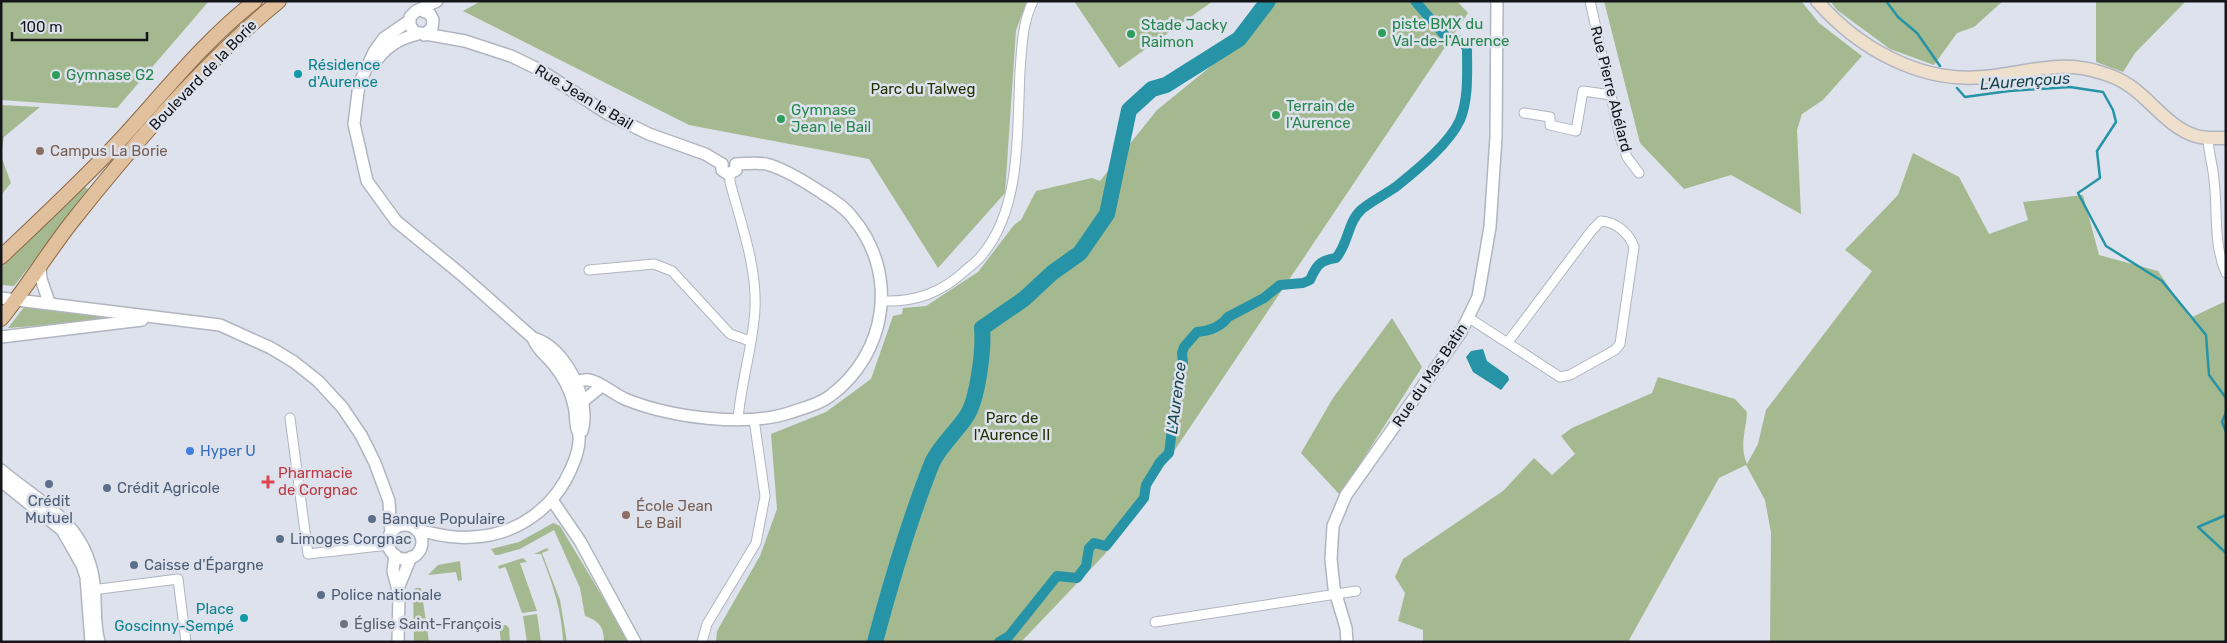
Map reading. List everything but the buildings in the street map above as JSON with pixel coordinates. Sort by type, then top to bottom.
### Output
[{"type":"main road","name":"Boulevard de la Borie","points":[[1,257],[95,167],[178,76],[254,1]]},
{"type":"main road","name":"Boulevard de la Borie","points":[[1,319],[71,224],[190,86],[249,26],[279,1]]},
{"type":"main road","points":[[1817,1],[1827,13],[1862,41],[1903,65],[1940,77],[1983,77],[2036,68],[2057,67],[2097,71],[2129,85],[2177,126],[2196,136],[2226,138]]},
{"type":"street","points":[[437,1],[413,13],[409,21],[391,32],[374,52],[362,74],[354,124],[365,175],[396,221],[462,275],[533,338],[541,340],[562,358],[572,386],[582,402],[583,429],[579,434]]},
{"type":"street","points":[[359,90],[375,62],[389,46],[397,40],[430,31],[437,1]]},
{"type":"street","points":[[883,301],[915,300],[950,284],[983,255],[999,228],[1014,180],[1021,44],[1025,19],[1034,1]]},
{"type":"street","name":"Rue du Mas Batin","points":[[1347,642],[1346,628],[1336,596],[1331,559],[1333,526],[1346,495],[1461,332],[1478,298],[1490,227],[1496,137],[1496,1]]},
{"type":"street","name":"Rue Pierre Abélard","points":[[1590,1],[1620,138],[1628,157],[1639,173]]},
{"type":"street","points":[[420,10],[427,11],[444,37]]},
{"type":"street","points":[[409,21],[411,29],[421,34]]},
{"type":"street","name":"Rue Jean le Bail","points":[[421,34],[444,37],[511,56],[540,70],[608,114],[642,131],[705,154],[722,164],[729,160],[733,169]]},
{"type":"street","points":[[1524,113],[1550,116],[1550,125],[1576,131],[1583,91],[1611,95]]},
{"type":"street","points":[[2208,137],[2208,153],[2214,179],[2218,245],[2226,273]]},
{"type":"street","points":[[572,386],[588,380],[599,383],[603,390],[664,411],[685,416],[738,419],[754,419],[790,413],[829,397],[852,376],[869,353],[877,332],[883,301],[881,281],[874,251],[852,216],[834,201],[801,180],[766,164],[733,169],[730,182],[744,229],[752,271],[755,309],[738,419]]},
{"type":"street","points":[[1469,318],[1560,377],[1570,375],[1614,350],[1620,344],[1634,247],[1630,236],[1609,222],[1601,221],[1592,230],[1508,342]]},
{"type":"street","points":[[589,270],[654,264],[672,271],[730,334],[750,341]]},
{"type":"street","points":[[40,267],[41,279],[49,302]]},
{"type":"street","points":[[1,298],[17,298],[220,325],[263,344],[294,362],[318,381],[342,407],[361,435],[372,456],[389,501],[394,571],[399,586],[398,642]]},
{"type":"street","points":[[1,337],[156,318]]},
{"type":"street","points":[[391,532],[398,527],[412,528],[447,537],[474,537],[500,533],[525,522],[552,500],[561,489],[577,456],[579,434],[572,386]]},
{"type":"street","points":[[582,402],[603,390]]},
{"type":"street","points":[[290,418],[308,554],[392,550],[403,558],[416,554],[447,537]]},
{"type":"street","points":[[702,642],[707,624],[756,543],[765,496],[754,419]]},
{"type":"street","points":[[1,470],[62,517],[87,554],[91,642]]},
{"type":"street","points":[[1,481],[62,530],[82,565],[90,592],[99,642]]},
{"type":"street","points":[[18,494],[23,494],[55,518],[62,517]]},
{"type":"street","points":[[552,500],[580,541],[635,642]]},
{"type":"street","points":[[389,501],[421,540],[416,554],[399,586]]},
{"type":"street","points":[[90,592],[178,579],[186,642]]},
{"type":"street","points":[[1155,622],[1283,602],[1336,596],[1356,591]]},
{"type":"green space","points":[[1,1],[209,1],[117,108],[1,100]]},
{"type":"green space","name":"Parc du Talweg","points":[[481,1],[1027,1],[1016,30],[1005,193],[938,268],[869,159],[689,125],[463,11]]},
{"type":"green space","name":"Stade Jacky Raimon","points":[[1074,1],[1213,1],[1119,68]]},
{"type":"green space","name":"Parc de l'Aurence II","points":[[1268,1],[1457,1],[1468,13],[1105,554],[1021,642],[716,642],[717,631],[760,556],[777,509],[771,434],[826,412],[871,379],[893,316],[902,314],[903,308],[926,306],[978,272],[1014,225],[1021,220],[1036,191],[1092,178],[1100,181],[1157,110],[1248,36]]},
{"type":"green space","points":[[1604,1],[1801,1],[1819,23],[1862,56],[1823,100],[1802,114],[1797,130],[1801,214],[1731,175],[1684,189],[1640,143]]},
{"type":"green space","points":[[1830,1],[2003,1],[1974,27],[1957,33],[1934,65],[1890,49],[1837,10]]},
{"type":"green space","points":[[2096,1],[2186,1],[2135,53],[2123,72],[2096,62]]},
{"type":"green space","points":[[1,105],[40,107],[4,137],[1,154]]},
{"type":"green space","points":[[1913,153],[1959,177],[1989,234],[2028,220],[2023,202],[2083,195],[2099,255],[2158,271],[2190,318],[2226,301],[2226,642],[1770,642],[1771,533],[1765,500],[1746,465],[1719,478],[1628,642],[1423,642],[1423,630],[1398,621],[1405,593],[1395,577],[1403,559],[1503,491],[1534,458],[1552,475],[1575,454],[1561,436],[1572,428],[1652,393],[1658,377],[1735,399],[1747,412],[1743,451],[1747,464],[1758,444],[1766,410],[1872,271],[1845,250],[1898,195]]},
{"type":"green space","points":[[1,156],[11,183],[1,195]]},
{"type":"green space","points":[[85,187],[89,190],[14,286],[1,285],[1,265]]},
{"type":"green space","points":[[25,306],[133,318],[8,328]]},
{"type":"green space","points":[[1392,318],[1422,367],[1340,495],[1301,453],[1333,398]]},
{"type":"green space","points":[[553,523],[560,526],[620,626],[627,642],[604,642],[600,625],[585,616],[580,588],[554,530],[520,549],[495,555],[491,549],[519,542]]},
{"type":"green space","points":[[547,548],[549,550],[542,553],[560,600],[567,642],[563,642],[553,586],[541,554],[534,554]]},
{"type":"green space","points":[[523,558],[527,562],[520,563],[537,611],[522,613],[505,567],[499,569],[498,566]]},
{"type":"green space","points":[[460,561],[462,580],[458,581],[456,572],[428,575],[438,565]]},
{"type":"green space","points":[[421,588],[429,642],[414,642],[413,590]]},
{"type":"green space","points":[[537,614],[541,642],[527,642],[523,616]]},
{"type":"green space","points":[[506,625],[509,628],[510,642],[501,642],[499,626]]},
{"type":"water","points":[[1483,349],[1487,361],[1508,376],[1509,380],[1501,390],[1473,372],[1466,357],[1471,351]]},
{"type":"waterway","name":"L'Aurence","points":[[875,642],[901,552],[932,463],[939,451],[966,417],[974,399],[981,360],[982,328],[1024,299],[1052,273],[1080,253],[1107,214],[1129,110],[1152,89],[1166,85],[1239,39],[1268,1]]},
{"type":"waterway","name":"L'Aurence","points":[[999,642],[1009,636],[1057,576],[1077,578],[1086,566],[1089,548],[1094,543],[1106,546],[1144,498],[1146,485],[1160,462],[1169,453],[1179,373],[1183,363],[1182,353],[1184,347],[1197,332],[1210,330],[1218,326],[1228,317],[1264,298],[1280,285],[1303,283],[1310,280],[1319,264],[1336,258],[1357,214],[1414,172],[1441,147],[1455,129],[1465,103],[1467,48],[1461,41],[1447,38],[1415,1]]},
{"type":"waterway","name":"L'Aurençous","points":[[1886,1],[1898,17],[1917,33],[1940,66]]},
{"type":"waterway","name":"L'Aurençous","points":[[1957,88],[1965,97],[2009,91],[2070,87],[2103,92],[2113,110],[2116,122],[2097,151],[2100,178],[2078,193],[2106,246],[2162,281],[2206,335],[2209,375],[2226,398]]},
{"type":"waterway","name":"L'Aurençous","points":[[2226,412],[2222,422],[2226,432]]},
{"type":"waterway","name":"L'Aurençous","points":[[2226,515],[2198,527],[2226,553]]},
{"type":"place","name":"piste BMX du Val-de-l'Aurence","points":[[1382,33]]},
{"type":"place","name":"Stade Jacky Raimon","points":[[1131,34]]},
{"type":"place","name":"Résidence d'Aurence","points":[[298,74]]},
{"type":"place","name":"Gymnase G2","points":[[56,75]]},
{"type":"place","name":"Terrain de l'Aurence","points":[[1276,115]]},
{"type":"place","name":"Gymnase Jean le Bail","points":[[781,119]]},
{"type":"place","name":"Campus La Borie","points":[[40,151]]},
{"type":"place","name":"Hyper U","points":[[190,451]]},
{"type":"place","name":"Pharmacie de Corgnac","points":[[268,482]]},
{"type":"place","name":"Crédit Mutuel","points":[[49,484]]},
{"type":"place","name":"Crédit Agricole","points":[[107,488]]},
{"type":"place","name":"École Jean Le Bail","points":[[626,515]]},
{"type":"place","name":"Banque Populaire","points":[[372,519]]},
{"type":"place","name":"Limoges Corgnac","points":[[280,539]]},
{"type":"place","name":"Caisse d'Épargne","points":[[134,565]]},
{"type":"place","name":"Police nationale","points":[[321,595]]},
{"type":"place","name":"Place Goscinny-Sempé","points":[[244,618]]},
{"type":"place","name":"Église Saint-François","points":[[344,624]]}]
